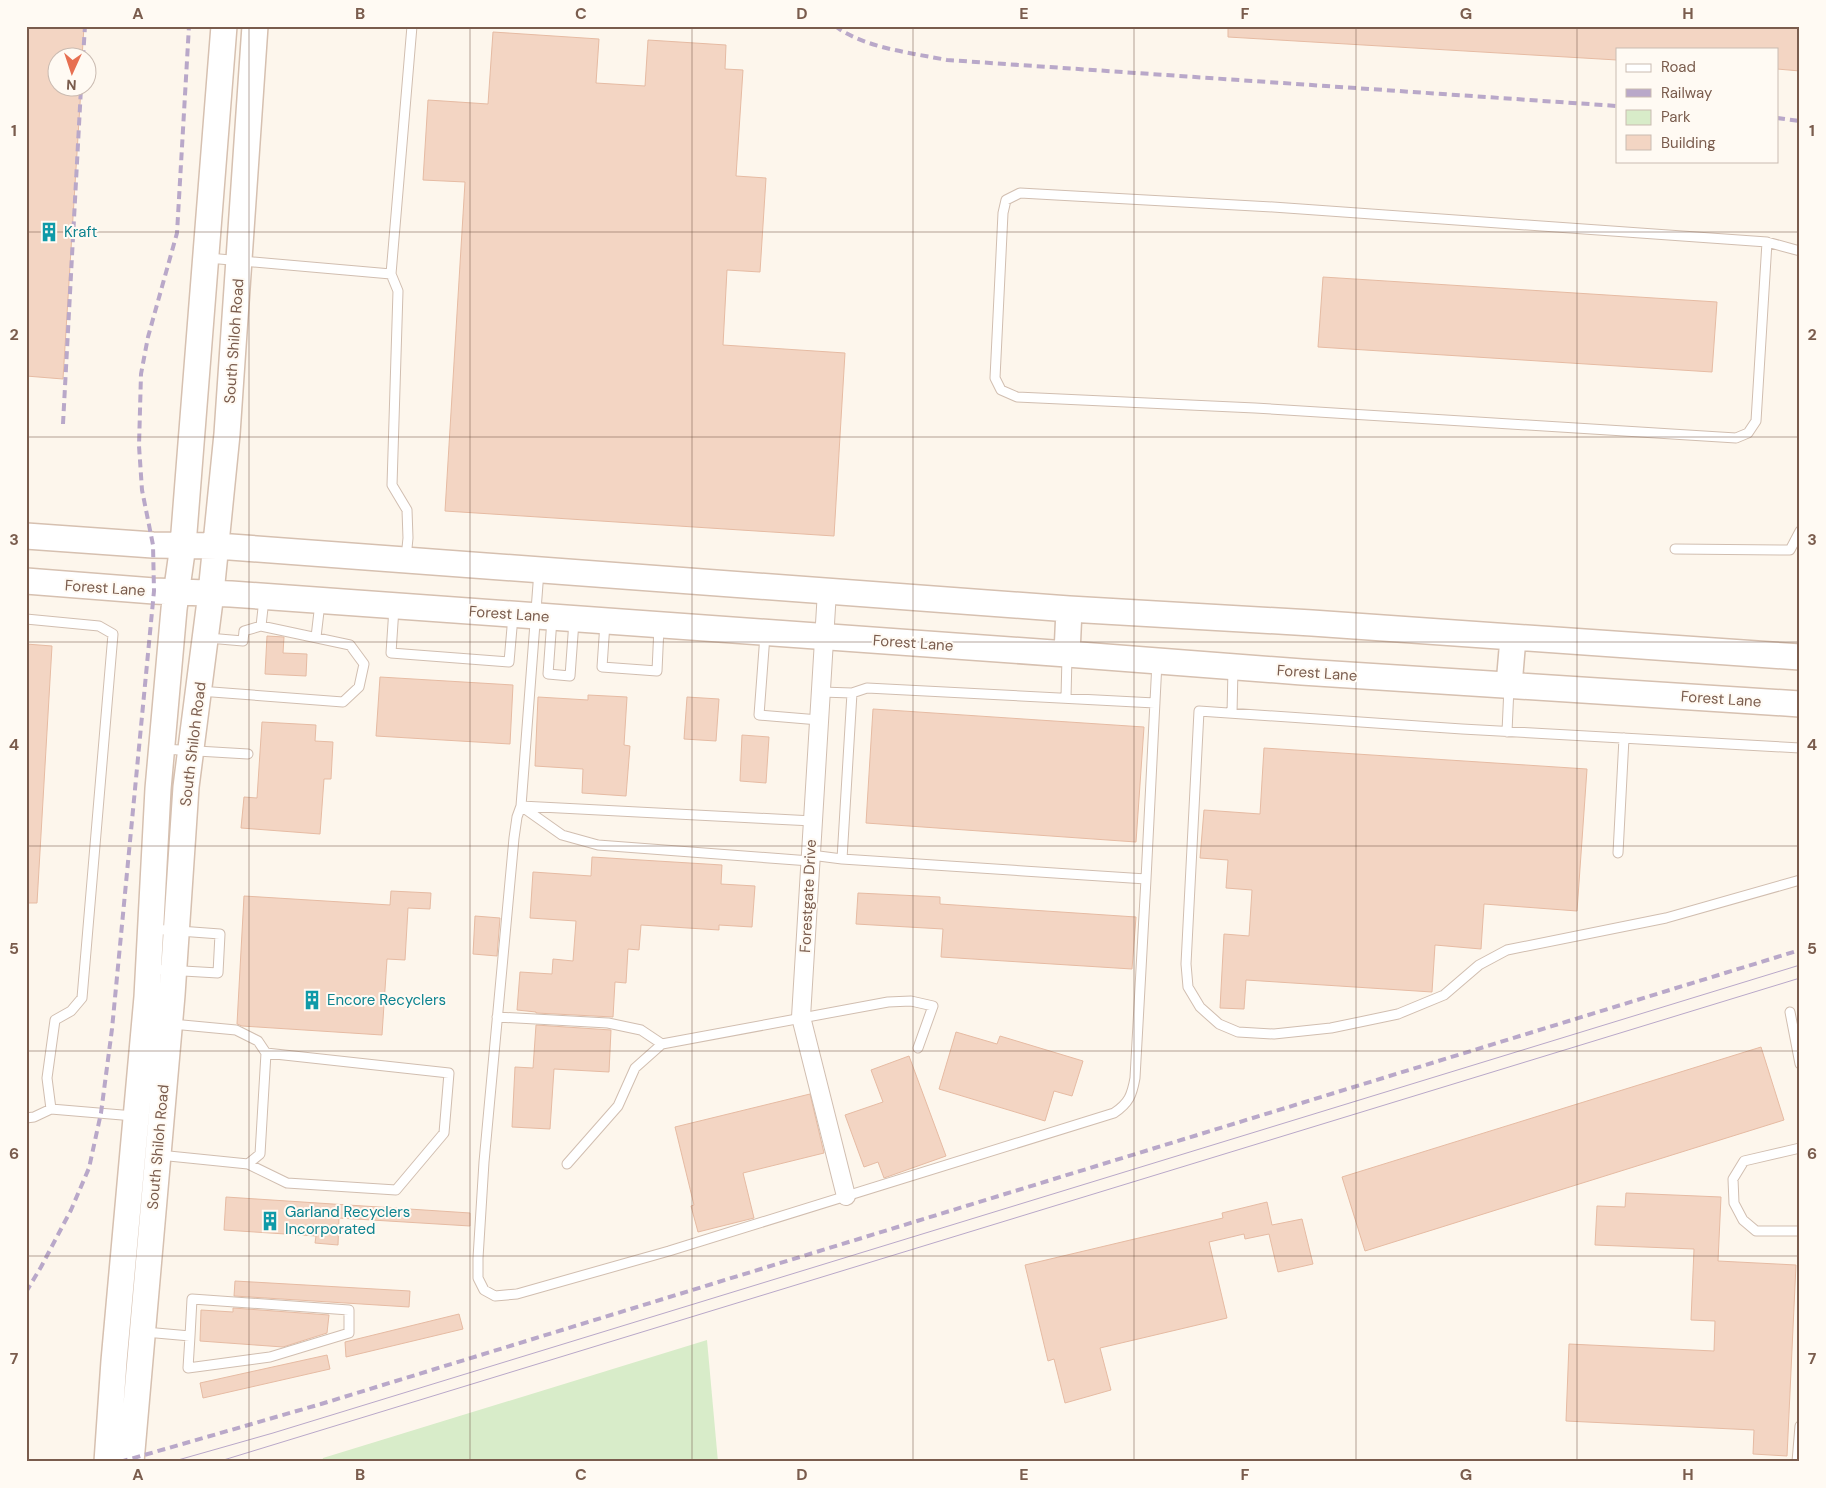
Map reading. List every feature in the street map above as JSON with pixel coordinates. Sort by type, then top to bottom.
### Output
[{"type":"main road","name":"South Shiloh Road","points":[[107,1462],[114,1361],[149,969],[162,749],[176,592],[183,545],[224,26]]},
{"type":"main road","name":"South Shiloh Road","points":[[131,1462],[174,971],[186,787],[217,546],[227,434],[255,26]]},
{"type":"main road","points":[[26,536],[153,545],[217,546],[1069,608],[1513,638],[1793,654]]},
{"type":"main road","name":"Forest Lane","points":[[26,582],[264,596],[1233,667],[1800,704]]},
{"type":"main road","points":[[1067,654],[1069,608]]},
{"type":"main road","points":[[1509,685],[1513,638]]},
{"type":"street","name":"Forestgate Drive","points":[[826,591],[801,1018],[846,1196]]},
{"type":"lane","points":[[406,560],[408,538],[407,510],[392,485],[398,291],[391,274],[412,26]]},
{"type":"lane","points":[[1767,242],[1756,421],[1748,433],[1736,438],[1255,408],[1017,397],[1001,390],[995,378],[1003,213],[1006,200],[1020,193],[1283,208],[1767,242],[1800,251]]},
{"type":"lane","points":[[205,258],[391,274]]},
{"type":"lane","points":[[1675,549],[1790,550],[1800,531]]},
{"type":"lane","points":[[539,570],[548,674],[570,676],[544,616]]},
{"type":"lane","points":[[261,626],[264,596]]},
{"type":"lane","points":[[316,637],[320,600]]},
{"type":"lane","points":[[394,606],[391,653],[509,662],[544,616]]},
{"type":"lane","points":[[544,616],[521,806],[517,817],[514,838],[484,1162],[478,1278],[484,1290],[495,1296],[517,1294],[650,1256],[1114,1113],[1124,1106],[1132,1092],[1135,1078],[1157,661]]},
{"type":"lane","points":[[26,620],[99,626],[113,634],[82,998],[72,1011],[55,1020],[47,1078],[51,1109]]},
{"type":"lane","points":[[605,621],[602,667],[657,671],[659,624]]},
{"type":"lane","points":[[199,691],[343,702],[359,687],[364,664],[350,646],[261,626],[244,631],[243,641],[206,637]]},
{"type":"lane","points":[[765,632],[759,715],[819,720]]},
{"type":"lane","points":[[1066,698],[1067,654]]},
{"type":"lane","points":[[1232,713],[1233,667]]},
{"type":"lane","points":[[1507,732],[1509,685]]},
{"type":"lane","points":[[820,692],[852,693],[867,688],[1155,703]]},
{"type":"lane","points":[[842,859],[852,693]]},
{"type":"lane","points":[[1800,748],[1507,732],[1200,711],[1186,964],[1188,987],[1200,1007],[1219,1024],[1238,1032],[1274,1034],[1321,1029],[1398,1014],[1444,995],[1479,965],[1506,950],[1666,918],[1800,880]]},
{"type":"lane","points":[[1618,853],[1624,738]]},
{"type":"lane","points":[[162,749],[248,754]]},
{"type":"lane","points":[[521,806],[813,821]]},
{"type":"lane","points":[[521,806],[562,835],[598,845],[1146,879]]},
{"type":"lane","points":[[149,969],[218,973],[220,934],[151,929]]},
{"type":"lane","points":[[567,1164],[618,1106],[635,1068],[662,1044],[888,1002],[911,1001],[933,1006],[918,1048]]},
{"type":"lane","points":[[1790,1012],[1800,1064]]},
{"type":"lane","points":[[497,1018],[608,1023],[641,1030],[662,1044]]},
{"type":"lane","points":[[169,1024],[236,1030],[258,1041],[266,1053],[260,1154],[248,1164]]},
{"type":"lane","points":[[157,1155],[248,1164],[287,1183],[396,1190],[444,1134],[449,1073],[266,1053]]},
{"type":"lane","points":[[26,1118],[34,1117],[51,1109],[136,1116]]},
{"type":"lane","points":[[1800,1148],[1744,1161],[1733,1179],[1734,1203],[1743,1220],[1756,1231],[1800,1232]]},
{"type":"lane","points":[[192,1299],[349,1310],[348,1332],[270,1357],[188,1368],[190,1336],[192,1299]]},
{"type":"lane","points":[[142,1331],[190,1336]]},
{"type":"lane","points":[[1797,1462],[1800,1426]]},
{"type":"green space","points":[[707,1340],[718,1462],[322,1462],[323,1458]]},
{"type":"building","name":"Kraft","points":[[26,26],[84,26],[83,48],[48,48],[48,98],[80,98],[63,379],[26,376]]},
{"type":"building","points":[[1228,26],[1800,26],[1800,71],[1778,69],[1778,48],[1616,48],[1616,60],[1228,37]]},
{"type":"building","points":[[493,32],[599,39],[596,83],[645,86],[648,40],[726,45],[725,69],[743,70],[736,176],[766,178],[760,272],[727,270],[723,345],[845,353],[834,536],[445,511],[465,182],[423,180],[428,100],[488,104]]},
{"type":"building","points":[[1323,277],[1717,302],[1712,372],[1318,347]]},
{"type":"building","points":[[267,636],[284,637],[283,653],[307,654],[306,676],[265,674]]},
{"type":"building","points":[[26,644],[52,646],[37,903],[26,903]]},
{"type":"building","points":[[380,677],[513,685],[510,744],[376,736]]},
{"type":"building","points":[[588,695],[627,697],[624,745],[630,746],[626,796],[582,793],[583,769],[535,766],[538,697],[588,700]]},
{"type":"building","points":[[687,697],[719,699],[716,741],[684,739]]},
{"type":"building","points":[[873,709],[1144,727],[1136,842],[866,823]]},
{"type":"building","points":[[262,722],[316,725],[315,741],[333,742],[331,779],[324,779],[320,834],[241,828],[244,797],[257,798]]},
{"type":"building","points":[[742,735],[769,737],[766,783],[740,781]]},
{"type":"building","points":[[1264,748],[1587,769],[1577,911],[1484,904],[1481,949],[1435,945],[1432,992],[1246,980],[1244,1009],[1220,1008],[1224,934],[1249,936],[1252,890],[1226,888],[1228,860],[1200,858],[1204,810],[1260,814]]},
{"type":"building","points":[[592,857],[722,865],[721,884],[755,886],[752,927],[719,925],[719,930],[641,925],[639,950],[628,949],[626,983],[615,982],[613,1017],[536,1013],[517,1010],[520,972],[552,974],[553,959],[573,961],[576,921],[530,918],[533,872],[591,876]]},
{"type":"building","points":[[391,891],[431,893],[430,909],[408,908],[405,960],[387,959],[382,1035],[242,1026],[237,1024],[244,896],[390,905]]},
{"type":"building","points":[[858,893],[940,897],[940,904],[1136,917],[1132,969],[941,957],[943,929],[856,924]]},
{"type":"building","points":[[475,916],[500,918],[497,956],[473,954]]},
{"type":"building","points":[[536,1025],[611,1030],[609,1072],[554,1069],[550,1129],[512,1127],[515,1067],[533,1068]]},
{"type":"building","points":[[956,1032],[997,1044],[1000,1036],[1083,1061],[1072,1096],[1054,1091],[1045,1121],[939,1089]]},
{"type":"building","points":[[1761,1047],[1784,1120],[1365,1251],[1342,1177]]},
{"type":"building","points":[[909,1056],[946,1156],[884,1178],[878,1162],[864,1167],[845,1115],[883,1102],[871,1070]]},
{"type":"building","points":[[810,1094],[824,1153],[743,1173],[754,1218],[698,1232],[691,1206],[694,1205],[675,1127]]},
{"type":"building","points":[[1626,1193],[1721,1197],[1718,1261],[1796,1265],[1787,1456],[1753,1454],[1754,1430],[1566,1421],[1569,1344],[1714,1351],[1715,1321],[1691,1320],[1694,1249],[1595,1245],[1597,1206],[1625,1207]]},
{"type":"building","name":"Garland Recyclers Incorporated","points":[[226,1197],[470,1213],[470,1226],[339,1218],[338,1245],[315,1243],[316,1236],[224,1230]]},
{"type":"building","points":[[1267,1202],[1272,1225],[1302,1219],[1313,1264],[1278,1272],[1269,1234],[1245,1239],[1244,1234],[1209,1242],[1227,1318],[1100,1348],[1111,1390],[1065,1403],[1054,1359],[1048,1361],[1025,1265],[1223,1218],[1222,1213]]},
{"type":"building","points":[[235,1281],[410,1291],[409,1307],[234,1296]]},
{"type":"building","points":[[233,1308],[329,1315],[327,1333],[283,1347],[200,1341],[201,1310],[233,1312]]},
{"type":"building","points":[[459,1314],[463,1329],[346,1357],[345,1342]]},
{"type":"building","points":[[327,1355],[330,1369],[203,1398],[200,1383]]},
{"type":"tram line","points":[[171,1462],[273,1433],[1800,965]]},
{"type":"tram line","points":[[217,1462],[1800,978]]},
{"type":"railway","points":[[84,48],[85,26]]},
{"type":"railway","points":[[26,1292],[71,1210],[89,1168],[101,1113],[112,1029],[154,591],[153,545],[142,490],[139,446],[141,374],[148,337],[177,233],[189,26]]},
{"type":"railway","points":[[835,26],[860,40],[874,45],[947,60],[1616,106]]},
{"type":"railway","points":[[63,424],[80,98]]},
{"type":"railway","points":[[1778,118],[1800,121]]},
{"type":"railway","points":[[120,1462],[321,1404],[1800,950]]},
{"type":"place","name":"Kraft","points":[[49,232]]},
{"type":"place","name":"Encore Recyclers","points":[[312,1000]]},
{"type":"place","name":"Garland Recyclers Incorporated","points":[[270,1221]]}]
